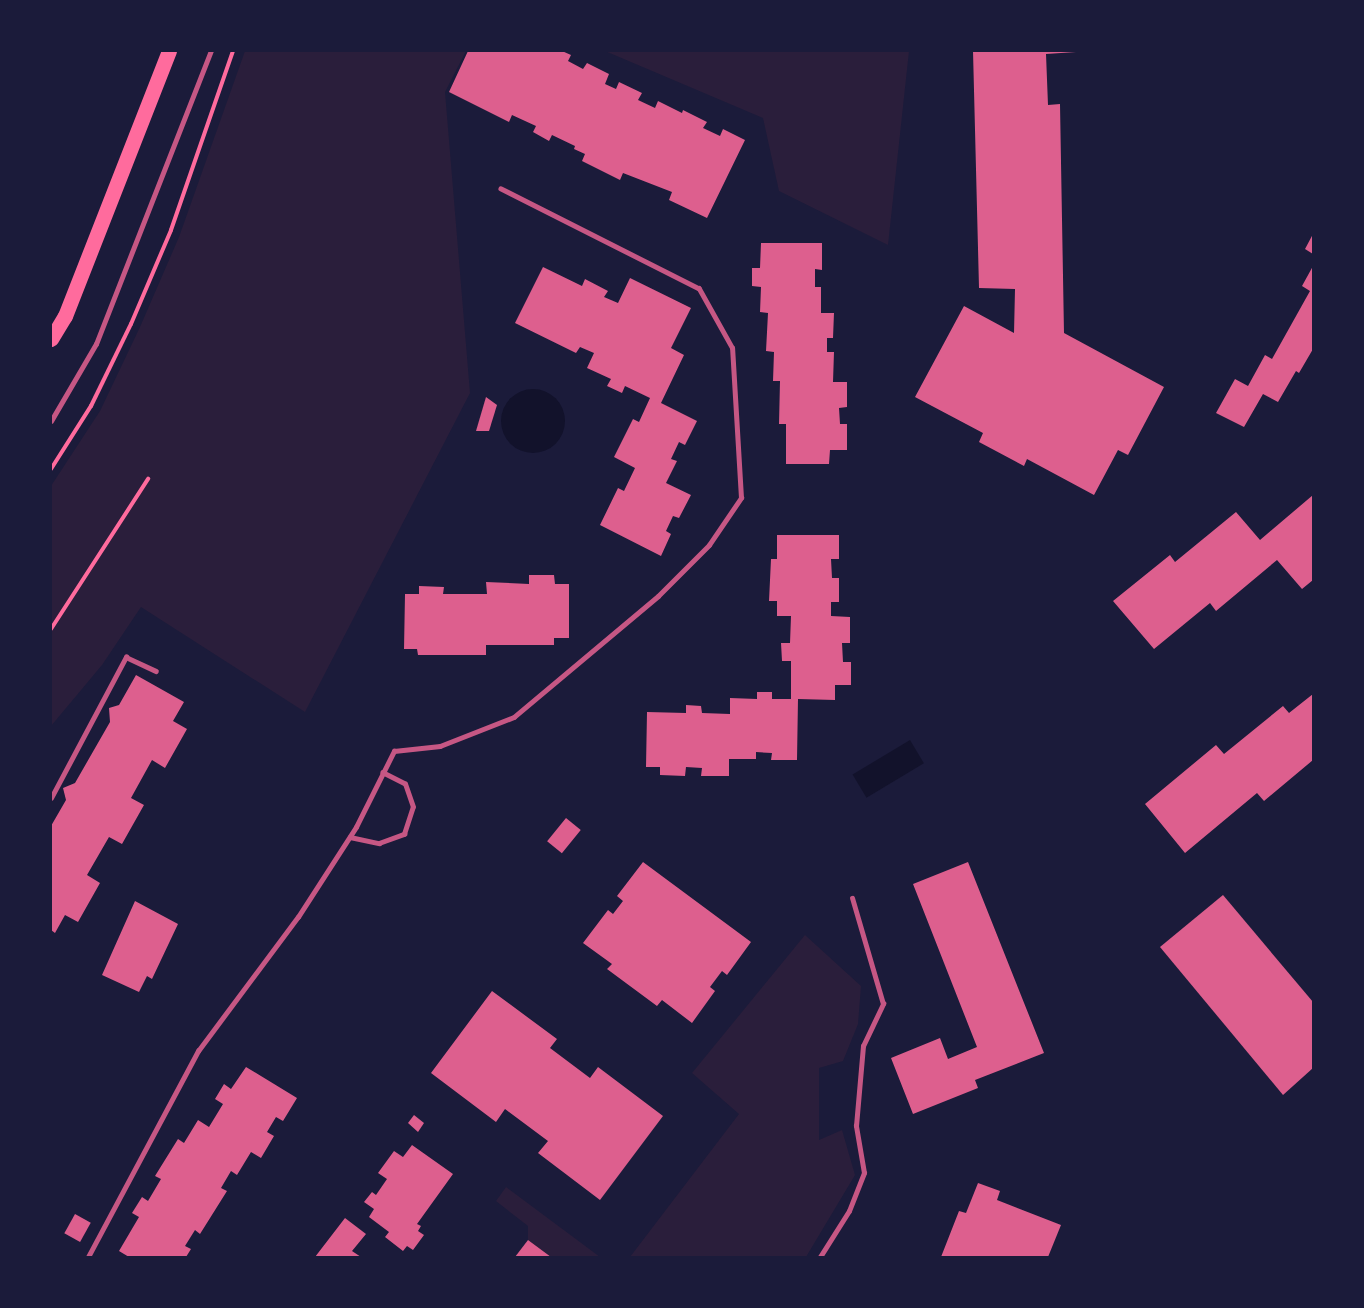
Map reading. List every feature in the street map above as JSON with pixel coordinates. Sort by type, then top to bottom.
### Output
[{"type":"main road","points":[[51,339],[65,316],[169,51]]},
{"type":"lane","points":[[51,421],[96,344],[211,51]]},
{"type":"lane","points":[[88,1257],[198,1051],[297,917],[350,837],[394,751],[440,746],[514,717],[658,596],[709,545],[741,498],[732,348],[699,288],[501,189]]},
{"type":"lane","points":[[51,798],[126,657],[156,671]]},
{"type":"lane","points":[[350,837],[379,843],[404,834],[413,807],[405,784],[383,773]]},
{"type":"lane","points":[[820,1257],[849,1211],[864,1173],[856,1126],[863,1046],[883,1004],[852,898]]},
{"type":"path","points":[[51,469],[92,406],[131,324],[171,230],[233,51]]},
{"type":"path","points":[[51,629],[148,479]]},
{"type":"shaded area","points":[[245,51],[466,51],[445,92],[470,393],[305,712],[141,607],[102,665],[51,726],[51,486],[100,411],[140,327],[179,237]]},
{"type":"shaded area","points":[[605,51],[909,51],[888,245],[779,191],[763,118]]},
{"type":"shaded area","points":[[533,389],[551,395],[559,403],[565,421],[559,439],[551,447],[533,453],[515,447],[507,439],[501,421],[507,403],[515,395]]},
{"type":"shaded area","points":[[910,740],[924,763],[866,798],[853,775]]},
{"type":"shaded area","points":[[805,935],[861,986],[858,1024],[843,1061],[819,1068],[819,1140],[842,1130],[855,1175],[806,1257],[630,1257],[739,1114],[692,1073]]},
{"type":"shaded area","points":[[506,1187],[600,1257],[551,1257],[528,1240],[528,1226],[496,1201]]},
{"type":"building","points":[[468,51],[562,51],[571,55],[568,61],[583,69],[587,63],[609,74],[605,84],[616,89],[619,82],[642,93],[638,100],[655,108],[658,101],[707,122],[703,128],[720,136],[723,129],[745,140],[707,218],[669,200],[672,192],[623,173],[620,180],[582,161],[585,154],[574,149],[575,146],[552,135],[549,141],[533,132],[536,126],[512,115],[509,122],[449,92]]},
{"type":"building","points":[[973,51],[1091,51],[1046,54],[1048,105],[1060,104],[1064,333],[1164,387],[1128,455],[1118,450],[1094,495],[1027,459],[1024,466],[979,442],[983,433],[915,397],[964,306],[1014,333],[1015,289],[979,288]]},
{"type":"building","points":[[1313,234],[1313,254],[1305,249]]},
{"type":"building","points":[[761,243],[822,243],[822,270],[815,269],[815,287],[821,287],[821,313],[834,313],[833,338],[827,338],[827,352],[834,352],[833,382],[847,382],[847,407],[839,408],[840,424],[847,424],[847,450],[830,450],[829,464],[786,464],[786,424],[779,424],[780,381],[773,381],[774,352],[766,351],[768,313],[760,312],[761,287],[752,286],[752,268],[760,268]]},
{"type":"building","points":[[1313,266],[1313,349],[1299,373],[1296,371],[1278,402],[1263,394],[1244,427],[1216,413],[1235,379],[1248,386],[1265,355],[1272,359],[1310,291],[1302,286]]},
{"type":"building","points":[[543,267],[582,286],[585,279],[608,291],[604,297],[618,303],[630,278],[691,308],[671,348],[684,355],[661,403],[697,421],[685,445],[679,442],[671,459],[677,461],[666,483],[691,495],[679,518],[673,516],[666,531],[671,534],[661,556],[600,525],[618,488],[624,491],[635,468],[614,457],[633,419],[639,422],[650,398],[625,386],[622,393],[607,386],[611,379],[587,368],[594,353],[580,347],[576,353],[515,323]]},
{"type":"building","points":[[486,397],[497,405],[489,431],[476,431]]},
{"type":"building","points":[[1313,495],[1313,580],[1302,589],[1277,560],[1216,611],[1210,603],[1154,649],[1113,601],[1170,555],[1175,562],[1236,512],[1260,540]]},
{"type":"building","points":[[777,535],[839,535],[839,559],[831,559],[832,578],[839,578],[839,602],[831,602],[831,616],[850,617],[850,643],[842,643],[843,662],[851,662],[851,685],[835,685],[835,700],[798,699],[797,760],[771,760],[772,753],[756,752],[756,759],[729,759],[729,776],[701,776],[702,768],[686,767],[685,776],[660,775],[660,767],[646,767],[647,712],[686,713],[686,705],[701,706],[702,713],[730,714],[730,698],[757,699],[757,692],[772,692],[772,699],[791,699],[791,661],[782,661],[781,643],[790,643],[791,616],[777,616],[777,601],[769,601],[771,559],[777,559]]},
{"type":"building","points":[[529,575],[554,575],[555,584],[569,584],[569,638],[554,638],[554,645],[486,645],[486,655],[418,655],[417,649],[404,649],[405,594],[419,594],[419,586],[444,587],[443,594],[487,594],[486,582],[529,584]]},
{"type":"building","points":[[136,675],[184,702],[173,721],[187,729],[165,768],[152,760],[131,798],[144,805],[122,844],[109,837],[87,875],[100,883],[78,922],[65,915],[55,933],[51,930],[51,826],[66,800],[63,788],[75,783],[110,722],[109,708],[119,705]]},
{"type":"building","points":[[1313,694],[1313,760],[1264,801],[1257,793],[1185,853],[1145,804],[1216,745],[1224,754],[1283,706],[1289,713]]},
{"type":"building","points":[[566,818],[581,830],[562,853],[547,841]]},
{"type":"building","points":[[643,862],[751,942],[727,975],[722,971],[710,987],[715,991],[692,1023],[662,1000],[657,1006],[607,969],[612,964],[583,943],[608,910],[613,914],[623,901],[617,896]]},
{"type":"building","points":[[968,862],[1044,1053],[975,1080],[978,1088],[913,1114],[891,1058],[940,1038],[948,1059],[977,1047],[913,884]]},
{"type":"building","points":[[1223,895],[1313,1002],[1313,1068],[1283,1095],[1160,947]]},
{"type":"building","points":[[135,901],[178,924],[152,979],[147,976],[139,992],[102,975]]},
{"type":"building","points":[[492,991],[557,1039],[550,1048],[590,1078],[598,1067],[663,1116],[600,1200],[538,1153],[548,1141],[505,1109],[496,1122],[431,1073]]},
{"type":"building","points":[[246,1067],[297,1098],[283,1121],[276,1117],[267,1132],[274,1136],[261,1158],[251,1152],[237,1175],[231,1171],[221,1188],[227,1191],[200,1234],[195,1230],[185,1246],[191,1249],[186,1257],[129,1257],[119,1251],[139,1217],[132,1213],[142,1197],[148,1201],[161,1179],[155,1176],[178,1139],[184,1143],[198,1120],[209,1127],[223,1104],[215,1099],[224,1084],[231,1089]]},
{"type":"building","points":[[414,1115],[424,1123],[418,1132],[408,1123]]},
{"type":"building","points":[[412,1145],[453,1174],[417,1224],[421,1226],[418,1231],[424,1235],[413,1250],[407,1246],[403,1251],[385,1237],[389,1232],[369,1217],[374,1209],[364,1202],[372,1192],[376,1195],[387,1179],[378,1173],[394,1151],[403,1157]]},
{"type":"building","points":[[978,1183],[1000,1191],[997,1200],[1061,1225],[1048,1257],[941,1257],[959,1211],[966,1213]]},
{"type":"building","points":[[75,1214],[91,1223],[80,1242],[64,1233]]},
{"type":"building","points":[[345,1218],[366,1234],[352,1251],[361,1257],[315,1257]]},
{"type":"building","points":[[528,1240],[551,1257],[515,1257]]}]
